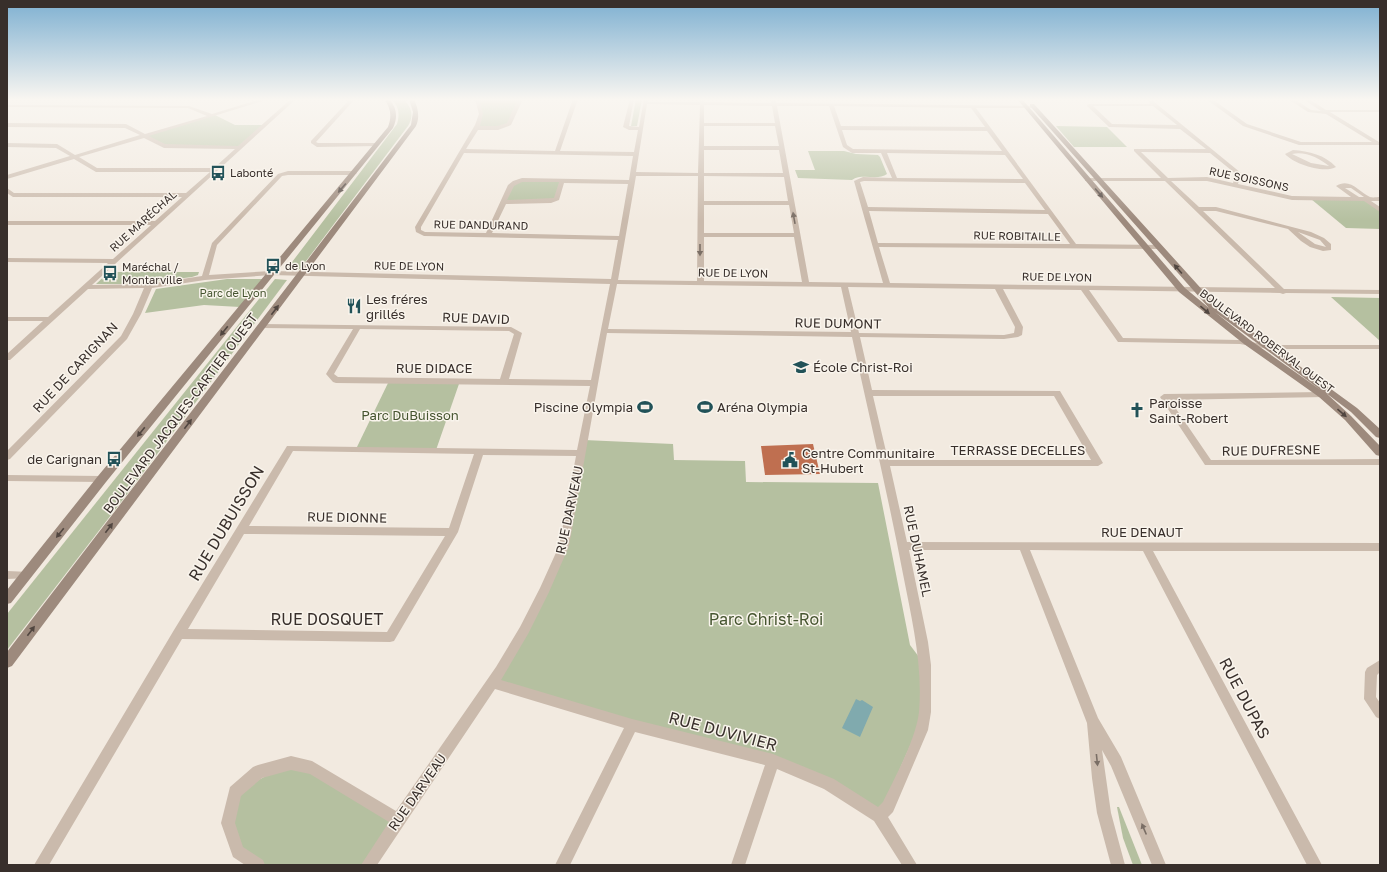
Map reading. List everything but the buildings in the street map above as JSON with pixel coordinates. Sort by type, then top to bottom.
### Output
[{"type":"main road","name":"BOULEVARD JACQUES-CARTIER OUEST","points":[[7,599],[102,479],[380,140]]},
{"type":"main road","name":"BOULEVARD JACQUES-CARTIER OUEST","points":[[7,662],[302,275],[403,140]]},
{"type":"main road","name":"BOULEVARD ROBERVAL OUEST","points":[[1055,140],[1087,180],[1182,290],[1247,342],[1322,396],[1348,418],[1380,452]]},
{"type":"main road","name":"BOULEVARD ROBERVAL OUEST","points":[[1064,140],[1196,290],[1213,307],[1354,410],[1380,436]]},
{"type":"street","points":[[7,177],[133,140]]},
{"type":"street","points":[[153,140],[164,146],[174,148],[240,148]]},
{"type":"street","name":"RUE MARÉCHAL","points":[[7,358],[249,140]]},
{"type":"street","points":[[315,140],[313,142],[316,145],[376,145]]},
{"type":"street","name":"RUE DANDURAND","points":[[470,140],[418,227],[418,231],[424,234],[622,238]]},
{"type":"street","points":[[557,153],[562,140]]},
{"type":"street","name":"RUE DARVEAU","points":[[368,865],[493,683],[551,581],[564,546],[639,140]]},
{"type":"street","points":[[700,283],[701,140]]},
{"type":"street","points":[[780,140],[806,284]]},
{"type":"street","points":[[843,140],[848,150],[856,152],[1006,153]]},
{"type":"street","points":[[997,140],[1075,247]]},
{"type":"street","points":[[1196,140],[1240,174],[1235,185]]},
{"type":"street","points":[[1288,140],[1301,144],[1379,145]]},
{"type":"street","points":[[1370,140],[1379,145]]},
{"type":"street","points":[[1301,144],[1304,152]]},
{"type":"street","points":[[7,145],[56,146],[96,170],[216,170]]},
{"type":"street","points":[[701,148],[781,148]]},
{"type":"street","points":[[1210,151],[1136,150],[1283,292]]},
{"type":"street","points":[[463,151],[637,154]]},
{"type":"street","points":[[1292,152],[1304,152],[1317,156],[1333,167],[1327,169],[1321,168],[1293,158],[1288,154],[1292,152]]},
{"type":"street","points":[[884,153],[895,179]]},
{"type":"street","points":[[205,278],[214,244],[280,175],[288,173],[354,173]]},
{"type":"street","points":[[633,174],[787,175]]},
{"type":"street","name":"RUE SOISSONS","points":[[1087,180],[1164,178],[1207,179],[1292,198],[1380,199]]},
{"type":"street","points":[[887,285],[857,181],[863,179],[1026,180]]},
{"type":"street","points":[[488,236],[511,185],[515,182],[522,180],[632,182]]},
{"type":"street","points":[[503,202],[552,201],[557,199],[562,181]]},
{"type":"street","points":[[1358,199],[1339,186],[1352,186],[1380,210]]},
{"type":"street","points":[[7,190],[13,195],[188,195]]},
{"type":"street","points":[[700,203],[791,203]]},
{"type":"street","points":[[864,209],[1049,212]]},
{"type":"street","points":[[1196,209],[1216,209],[1290,228],[1309,233],[1322,239],[1329,245],[1329,249],[1321,250],[1311,246],[1290,228]]},
{"type":"street","points":[[7,223],[156,224]]},
{"type":"street","points":[[700,234],[797,235]]},
{"type":"street","name":"RUE ROBITAILLE","points":[[875,245],[1159,247]]},
{"type":"street","points":[[7,260],[115,261]]},
{"type":"street","name":"RUE DE LYON","points":[[86,287],[149,286],[243,274],[271,274],[614,282],[1283,292],[1380,292]]},
{"type":"street","name":"RUE DUHAMEL","points":[[844,285],[854,335],[869,393],[903,546],[925,665],[925,712],[922,730],[888,808],[879,816]]},
{"type":"street","name":"RUE DE CARIGNAN","points":[[7,457],[124,337],[137,314],[149,286]]},
{"type":"street","name":"RUE DUMONT","points":[[604,331],[1004,338],[1018,335],[1019,327],[998,287]]},
{"type":"street","points":[[1084,289],[1121,340],[1247,342],[1268,347],[1380,347]]},
{"type":"street","points":[[7,319],[50,319]]},
{"type":"street","name":"RUE DAVID","points":[[262,326],[511,329],[518,333],[504,381]]},
{"type":"street","name":"RUE DIDACE","points":[[358,327],[330,374],[336,380],[594,383]]},
{"type":"street","name":"TERRASSE DECELLES","points":[[869,393],[1056,393],[1098,463],[884,463]]},
{"type":"street","name":"RUE DUFRESNE","points":[[1322,396],[1164,397],[1208,463],[1380,462]]},
{"type":"street","name":"RUE DUBUISSON","points":[[41,865],[290,448],[581,453]]},
{"type":"street","name":"RUE DOSQUET","points":[[178,634],[390,637],[453,532],[480,451]]},
{"type":"street","points":[[7,478],[102,479]]},
{"type":"street","name":"RUE DIONNE","points":[[240,530],[453,532]]},
{"type":"street","name":"RUE DENAUT","points":[[903,546],[1380,547]]},
{"type":"street","points":[[1023,546],[1093,722],[1116,762],[1159,865]]},
{"type":"street","name":"RUE DUPAS","points":[[1146,546],[1315,865]]},
{"type":"street","points":[[7,575],[26,576]]},
{"type":"street","points":[[1380,665],[1371,672],[1370,692],[1370,699],[1380,713]]},
{"type":"street","name":"RUE DUVIVIER","points":[[493,683],[632,725],[773,761],[829,784],[879,816],[910,865]]},
{"type":"street","points":[[1093,722],[1101,802],[1110,844],[1118,865]]},
{"type":"street","points":[[562,865],[632,725]]},
{"type":"street","points":[[738,865],[773,761]]},
{"type":"street","points":[[258,865],[238,852],[228,823],[235,792],[258,772],[290,763],[312,768],[398,820]]},
{"type":"green space","points":[[153,140],[249,140],[240,148],[164,146]]},
{"type":"green space","points":[[385,140],[398,140],[300,269],[295,271],[286,270]]},
{"type":"green space","points":[[1068,140],[1120,140],[1127,147],[1074,147]]},
{"type":"green space","points":[[808,151],[844,151],[856,154],[878,155],[887,174],[879,177],[860,177],[852,180],[798,178],[795,170],[815,170]]},
{"type":"green space","points":[[562,181],[557,199],[503,202],[515,182]]},
{"type":"green space","points":[[1311,199],[1365,199],[1380,210],[1380,229],[1346,228]]},
{"type":"green space","points":[[109,272],[199,272],[198,275],[192,277],[135,284],[96,284]]},
{"type":"green space","name":"Parc de Lyon","points":[[227,279],[264,279],[240,307],[204,305],[145,313],[156,289]]},
{"type":"green space","points":[[275,279],[287,280],[128,493],[7,650],[7,614]]},
{"type":"green space","points":[[1331,297],[1380,298],[1380,341]]},
{"type":"green space","name":"Parc DuBuisson","points":[[389,381],[460,381],[436,450],[356,449]]},
{"type":"green space","name":"Parc Christ-Roi","points":[[584,440],[673,444],[674,460],[745,461],[746,482],[878,483],[910,645],[925,665],[925,712],[879,816],[829,784],[493,683],[564,546]]},
{"type":"green space","points":[[291,763],[398,820],[368,865],[258,865],[238,852],[228,823],[235,792]]},
{"type":"green space","points":[[1117,807],[1119,807],[1142,865],[1133,865],[1123,838]]},
{"type":"water","points":[[856,699],[860,701],[862,700],[873,707],[860,737],[842,728]]},
{"type":"place","name":"Labonté","points":[[218,173]]},
{"type":"place","name":"de Lyon","points":[[273,266]]},
{"type":"place","name":"Maréchal / Montarville","points":[[110,273]]},
{"type":"place","name":"Les fréres grillés","points":[[354,306]]},
{"type":"place","name":"École Christ-Roi","points":[[801,367]]},
{"type":"place","name":"Piscine Olympia","points":[[645,407]]},
{"type":"place","name":"Aréna Olympia","points":[[705,407]]},
{"type":"place","name":"Paroisse Saint-Robert","points":[[1137,410]]},
{"type":"place","name":"de Carignan","points":[[114,459]]},
{"type":"place","name":"Centre Communitaire St-Hubert","points":[[790,460]]}]
